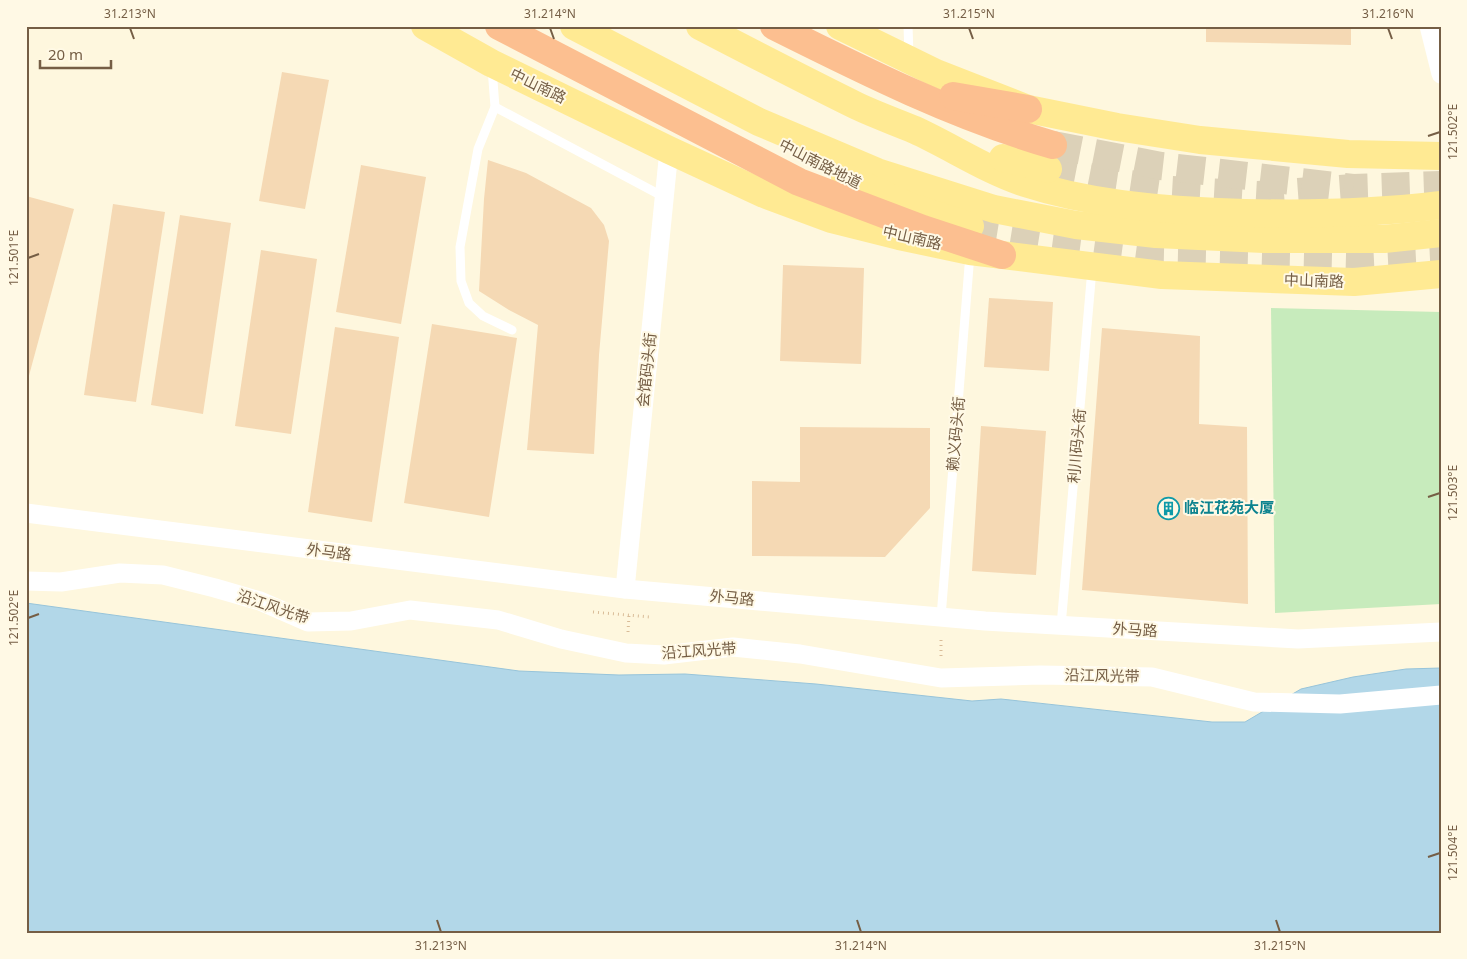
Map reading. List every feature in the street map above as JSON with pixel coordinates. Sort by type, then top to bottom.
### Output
[{"type":"highway","points":[[499,26],[799,182],[923,229],[1002,255]]},
{"type":"highway","points":[[774,26],[856,66],[1011,133],[1051,157]]},
{"type":"highway","points":[[856,66],[965,100],[1028,110]]},
{"type":"highway","points":[[704,133],[813,181],[970,238]]},
{"type":"main road","name":"中山南路","points":[[425,26],[491,63],[764,194],[831,218],[899,236],[970,238],[1002,255],[1162,275],[1354,282],[1441,274]]},
{"type":"main road","points":[[574,26],[759,122],[877,172],[994,208],[1076,224],[1156,234],[1264,239],[1384,239],[1441,233]]},
{"type":"main road","points":[[700,26],[859,106],[916,131],[992,169],[1024,182],[1062,193],[1109,202],[1169,210],[1263,214],[1354,213],[1441,205]]},
{"type":"main road","points":[[840,26],[936,73],[1028,110],[1118,128],[1200,140],[1348,154],[1441,156]]},
{"type":"main road","name":"中山南路地道","points":[[680,81],[767,136],[814,163],[909,206],[970,238]]},
{"type":"main road","points":[[916,131],[984,154],[1051,157]]},
{"type":"street","points":[[1429,26],[1441,74]]},
{"type":"street","name":"会馆码头街","points":[[625,589],[669,150]]},
{"type":"street","name":"外马路","points":[[26,514],[625,589],[985,621],[1298,639],[1441,632]]},
{"type":"street","name":"沿江风光带","points":[[26,581],[60,582],[120,573],[162,575],[260,601],[308,622],[351,621],[410,610],[498,620],[561,638],[626,653],[664,656],[733,647],[800,654],[940,678],[1040,675],[1152,677],[1254,702],[1340,704],[1441,695]]},
{"type":"lane","points":[[908,26],[909,60]]},
{"type":"lane","points":[[491,63],[495,107],[478,149],[460,247],[461,280],[469,303],[483,316],[512,330]]},
{"type":"lane","points":[[495,107],[664,197]]},
{"type":"lane","name":"赖义码头街","points":[[941,617],[970,238]]},
{"type":"lane","name":"利川码头街","points":[[1061,626],[1092,266]]},
{"type":"path","points":[[593,612],[650,617]]},
{"type":"path","points":[[940,678],[941,617]]},
{"type":"green space","points":[[1271,308],[1441,312],[1441,604],[1275,613]]},
{"type":"water","points":[[26,603],[519,671],[619,675],[685,674],[816,684],[972,701],[1001,699],[1212,722],[1245,722],[1301,689],[1353,677],[1406,669],[1441,668],[1441,933],[26,933]]},
{"type":"building","points":[[1206,26],[1351,26],[1351,45],[1206,42]]},
{"type":"building","points":[[282,72],[329,80],[305,209],[259,201]]},
{"type":"building","points":[[488,160],[526,173],[591,208],[604,225],[609,241],[599,355],[594,454],[527,450],[538,325],[479,291]]},
{"type":"building","points":[[361,165],[426,177],[401,324],[336,312]]},
{"type":"building","points":[[26,196],[74,209],[27,383],[26,383]]},
{"type":"building","points":[[113,204],[165,212],[136,402],[84,395]]},
{"type":"building","points":[[180,215],[231,223],[203,414],[151,405]]},
{"type":"building","points":[[261,250],[317,259],[291,434],[235,426]]},
{"type":"building","points":[[783,265],[864,268],[861,364],[780,361]]},
{"type":"building","points":[[989,298],[1053,302],[1049,371],[984,367]]},
{"type":"building","points":[[432,324],[517,338],[489,517],[404,503]]},
{"type":"building","points":[[335,327],[399,337],[372,522],[308,512]]},
{"type":"building","name":"临江花苑大厦","points":[[1102,328],[1200,336],[1199,424],[1247,427],[1248,604],[1082,590]]},
{"type":"building","points":[[981,426],[1046,431],[1036,575],[972,571]]},
{"type":"building","points":[[800,427],[930,428],[930,508],[885,557],[752,556],[752,481],[800,482]]},
{"type":"tunnel","points":[[1053,145],[1161,166],[1353,188]]},
{"type":"tunnel","points":[[1048,169],[1171,190],[1258,195],[1353,188],[1441,185]]},
{"type":"tunnel","points":[[970,226],[1162,254],[1360,259],[1441,255]]},
{"type":"place","name":"临江花苑大厦","points":[[1168,508]]}]
